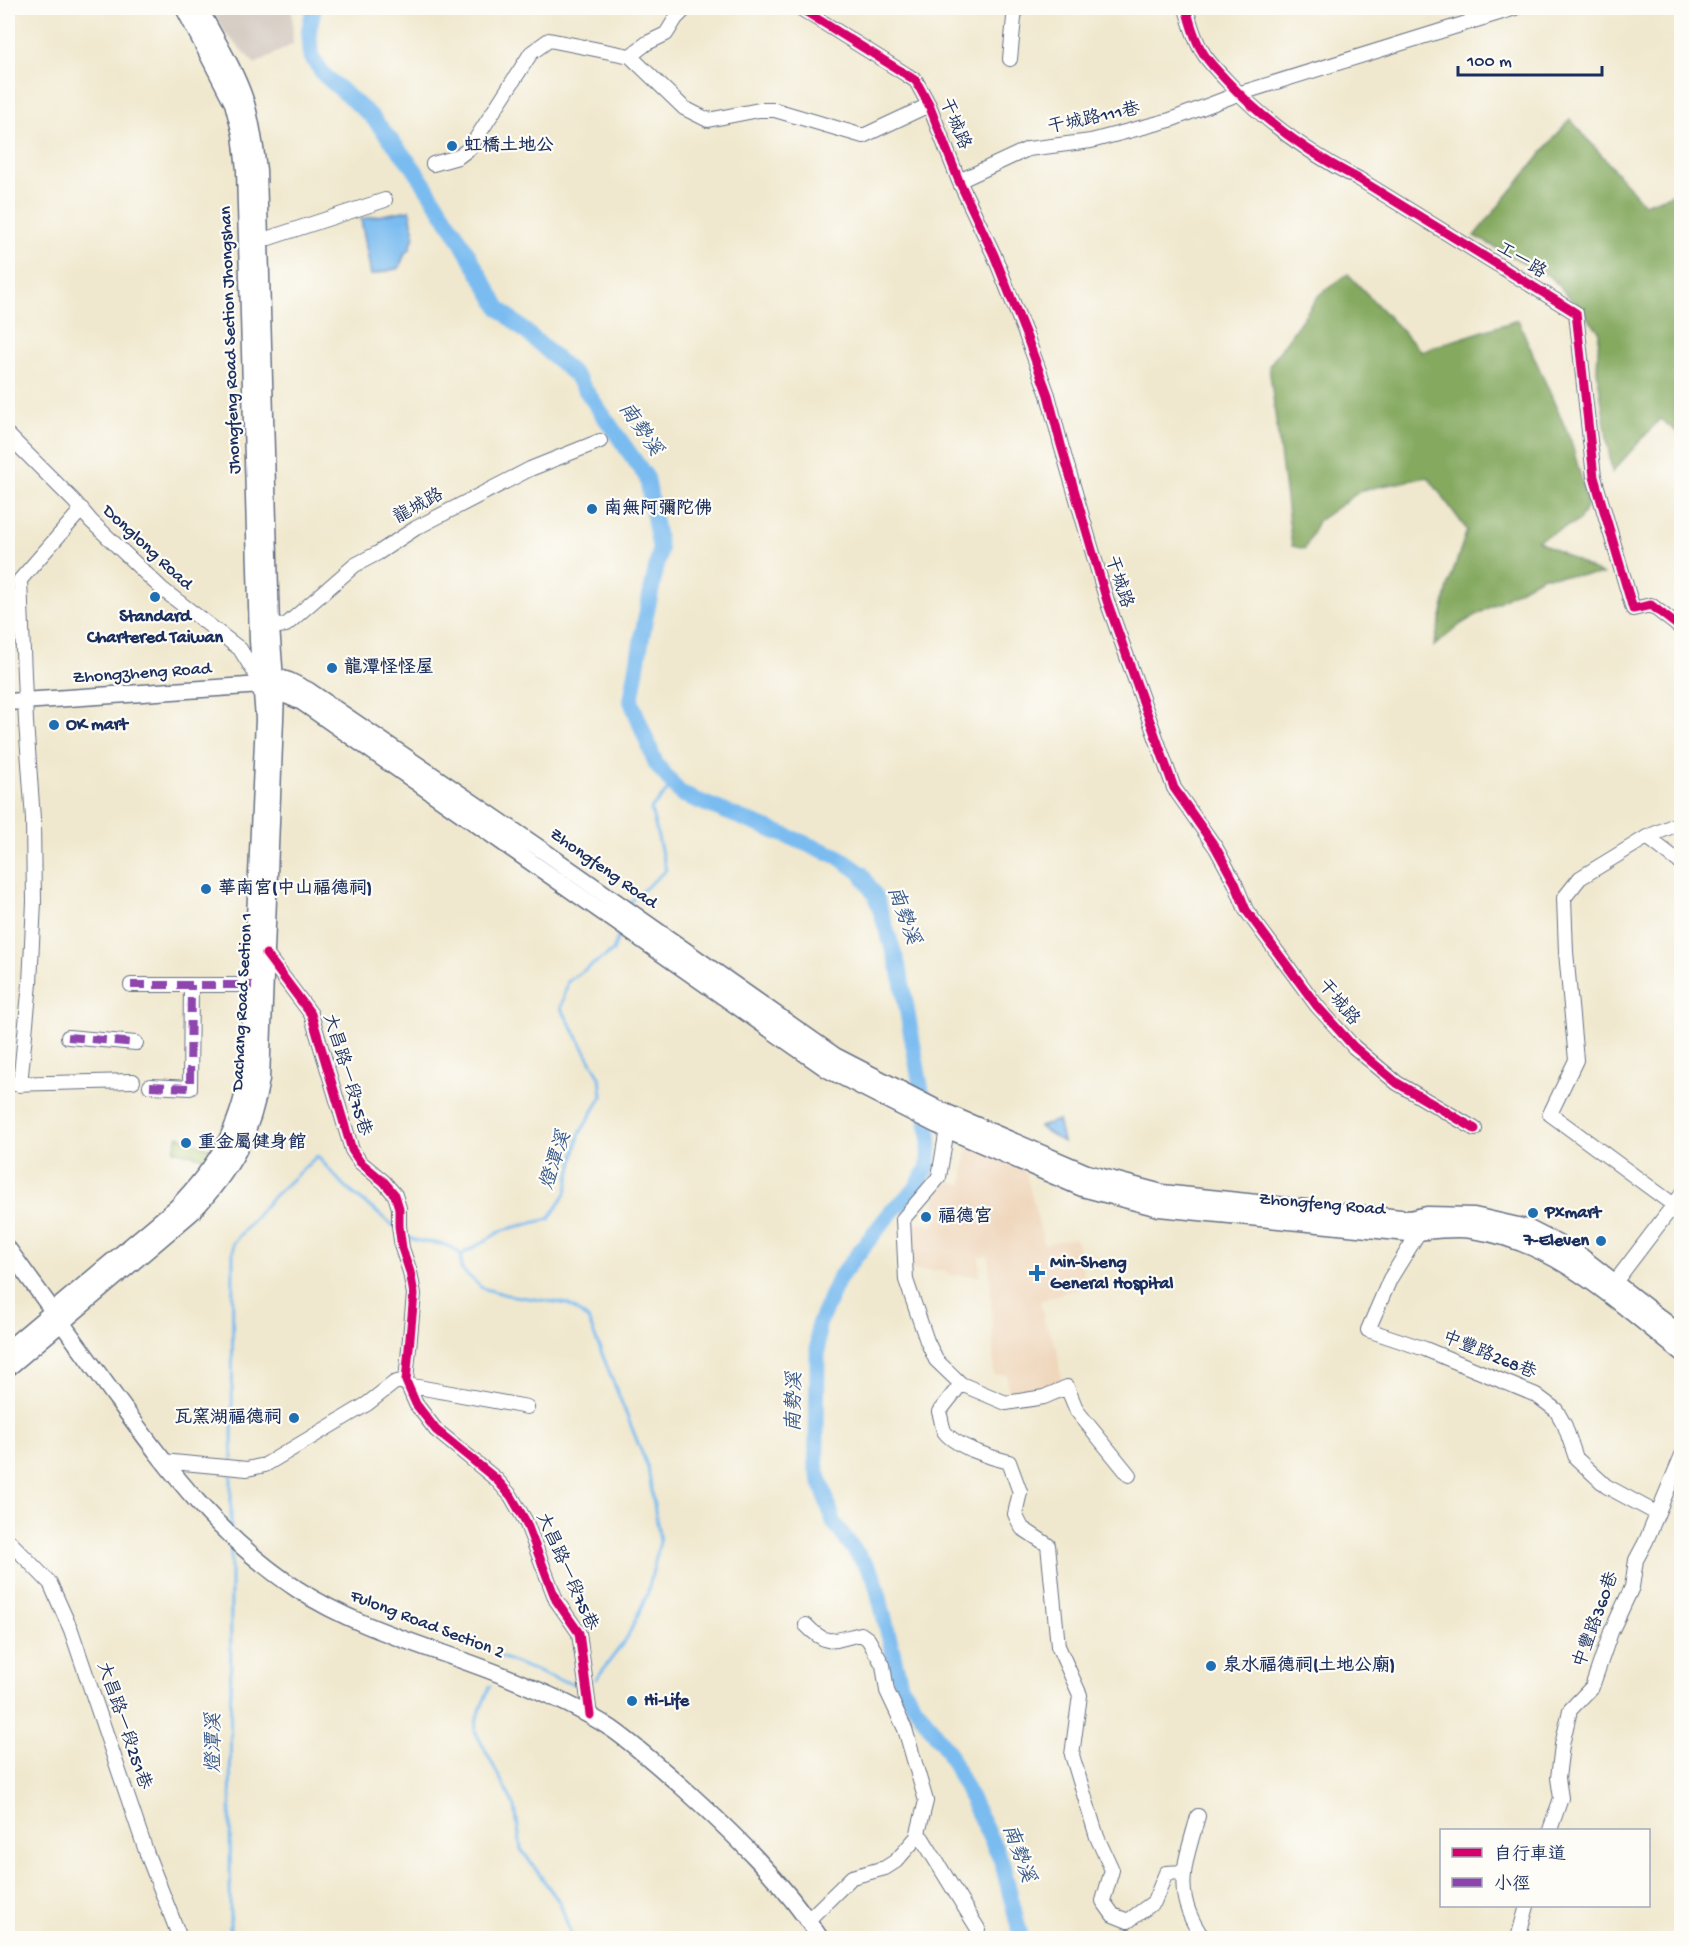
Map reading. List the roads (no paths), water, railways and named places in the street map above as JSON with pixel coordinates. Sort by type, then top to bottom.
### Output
[{"type":"main road","name":"Jhongfeng Road Section Jhongshan","points":[[184,8],[233,103],[241,134],[245,170],[258,641],[271,685]]},
{"type":"main road","name":"Jhongfeng Road Section Jhongshan","points":[[199,8],[233,72],[244,99],[258,170],[271,685]]},
{"type":"main road","name":"Zhongzheng Road","points":[[8,702],[271,685]]},
{"type":"main road","name":"Dachang Road Section 1","points":[[8,1349],[57,1317],[191,1213],[226,1174],[241,1148],[257,1103],[261,1079],[266,954],[271,685]]},
{"type":"main road","name":"Dachang Road Section 1","points":[[8,1368],[57,1317],[177,1207],[206,1174],[226,1144],[237,1119],[248,1074],[264,719],[271,685]]},
{"type":"main road","name":"Zhongfeng Road","points":[[271,685],[302,702],[689,963],[835,1056],[910,1095],[944,1119],[1082,1188],[1159,1208],[1408,1233],[1472,1230],[1522,1242],[1611,1288],[1682,1335]]},
{"type":"main road","name":"Zhongfeng Road","points":[[689,963],[827,1069],[910,1112],[944,1119],[1087,1173],[1162,1193],[1410,1219],[1427,1215],[1474,1216],[1527,1228],[1578,1254],[1611,1288],[1682,1353]]},
{"type":"main road","name":"Fulong Road Section 2","points":[[8,1249],[162,1461],[224,1532],[298,1590],[351,1618],[506,1677],[590,1715],[614,1730],[694,1798],[771,1873],[820,1938]]},
{"type":"street","points":[[630,56],[647,43],[666,34],[676,18],[686,8]]},
{"type":"street","name":"干城路","points":[[800,8],[916,81],[929,105],[959,181],[994,255],[1048,395],[1066,466],[1107,601],[1174,788],[1216,848],[1235,883],[1246,910],[1317,1006],[1354,1047],[1397,1083],[1474,1129]]},
{"type":"street","points":[[1010,59],[1015,8]]},
{"type":"street","name":"工一路","points":[[1186,8],[1201,50],[1210,63],[1268,122],[1324,161],[1359,179],[1576,314],[1594,477],[1633,609],[1651,605],[1682,629]]},
{"type":"street","name":"干城路111巷","points":[[959,181],[1028,149],[1091,141],[1170,120],[1238,94],[1515,8]]},
{"type":"street","points":[[433,164],[458,157],[470,148],[531,54],[549,40],[630,56],[684,108],[708,120],[759,110],[776,110],[863,136],[929,105]]},
{"type":"street","points":[[260,238],[269,238],[385,200]]},
{"type":"street","name":"Donglong Road","points":[[8,435],[82,509],[91,521],[162,589],[240,649],[271,685]]},
{"type":"street","name":"龍城路","points":[[271,627],[286,625],[355,565],[416,528],[530,470],[600,441]]},
{"type":"street","points":[[82,509],[20,580],[33,819],[34,902],[30,983],[14,1085],[133,1081]]},
{"type":"street","points":[[8,571],[20,580]]},
{"type":"street","points":[[1611,1288],[1679,1204],[1550,1114],[1576,1060],[1566,952],[1564,898],[1580,878],[1647,837],[1682,822]]},
{"type":"street","points":[[1647,837],[1682,864]]},
{"type":"street","name":"大昌路一段75巷","points":[[266,954],[311,1014],[352,1150],[360,1162],[384,1182],[395,1195],[399,1208],[400,1232],[414,1294],[407,1384],[416,1404],[436,1430],[496,1479],[511,1496],[526,1522],[556,1600],[579,1632],[590,1715]]},
{"type":"street","points":[[131,985],[252,985]]},
{"type":"street","points":[[150,1086],[190,1088],[191,985]]},
{"type":"street","points":[[68,1037],[136,1042]]},
{"type":"street","points":[[944,1119],[939,1177],[903,1219],[906,1280],[936,1360],[961,1384],[1006,1403],[1044,1396],[1067,1387],[1077,1410],[1129,1475]]},
{"type":"street","name":"中豐路268巷","points":[[1419,1232],[1390,1279],[1368,1330],[1425,1349],[1536,1395],[1556,1410],[1565,1426],[1576,1458],[1606,1486],[1656,1513]]},
{"type":"street","points":[[162,1461],[247,1469],[265,1465],[368,1404],[394,1383],[401,1381],[527,1407]]},
{"type":"street","points":[[961,1384],[939,1412],[944,1431],[956,1442],[993,1458],[1009,1462],[1020,1492],[1015,1514],[1023,1528],[1048,1545],[1058,1646],[1080,1695],[1072,1755],[1097,1837],[1112,1870],[1103,1901],[1113,1915],[1128,1921],[1154,1902],[1166,1874],[1183,1872]]},
{"type":"street","name":"中豐路360巷","points":[[1550,1829],[1561,1797],[1558,1778],[1570,1710],[1592,1687],[1611,1632],[1632,1587],[1636,1560],[1682,1455]]},
{"type":"street","name":"大昌路一段251巷","points":[[8,1540],[50,1583],[71,1630],[147,1854],[180,1938]]},
{"type":"street","points":[[806,1625],[820,1639],[832,1641],[861,1634],[868,1639],[883,1665],[887,1691],[905,1729],[927,1801],[917,1837],[896,1861],[852,1877],[808,1920]]},
{"type":"street","points":[[1198,1816],[1183,1872],[1183,1890],[1193,1925],[1203,1938]]},
{"type":"street","points":[[917,1837],[922,1838],[978,1929]]},
{"type":"street","points":[[1518,1938],[1526,1907]]},
{"type":"water","points":[[410,210],[414,236],[409,251],[406,251],[399,268],[371,275],[361,219]]},
{"type":"water","points":[[1058,1120],[1063,1142],[1039,1127]]},
{"type":"waterway","name":"南勢溪","points":[[314,8],[309,30],[311,56],[324,75],[371,116],[413,167],[457,235],[499,308],[575,375],[647,478],[660,550],[631,701],[656,764],[681,794],[837,856],[861,873],[876,897],[900,972],[930,1138],[928,1167],[914,1191],[890,1213],[839,1278],[818,1326],[816,1467],[834,1523],[874,1576],[901,1686],[947,1750],[1002,1862],[1021,1938]]},
{"type":"waterway","name":"燈潭溪","points":[[630,903],[666,870],[651,809],[673,784]]},
{"type":"waterway","name":"燈潭溪","points":[[405,1235],[419,1241],[447,1246],[461,1255],[503,1230],[549,1219],[566,1193],[579,1135],[602,1096],[600,1077],[561,1008],[568,981],[613,951],[620,931]]},
{"type":"waterway","name":"燈潭溪","points":[[232,1460],[233,1243],[272,1198],[317,1156],[345,1187],[395,1227]]},
{"type":"waterway","points":[[461,1255],[461,1269],[482,1288],[507,1295],[568,1304],[588,1319],[648,1468],[660,1541],[647,1595],[627,1638],[596,1679]]},
{"type":"waterway","name":"燈潭溪","points":[[231,1476],[231,1528]]},
{"type":"waterway","name":"燈潭溪","points":[[230,1938],[231,1548]]},
{"type":"waterway","name":"燈潭溪","points":[[501,1657],[558,1680],[572,1683]]},
{"type":"waterway","name":"燈潭溪","points":[[490,1686],[477,1718],[475,1731],[515,1807],[521,1849],[560,1903],[572,1938]]},
{"type":"place","name":"虹橋土地公","points":[[452,146]]},
{"type":"place","name":"南無阿彌陀佛","points":[[592,509]]},
{"type":"place","name":"Standard Chartered Taiwan","points":[[155,597]]},
{"type":"place","name":"龍潭怪怪屋","points":[[332,668]]},
{"type":"place","name":"OK mart","points":[[54,725]]},
{"type":"place","name":"華南宮(中山福德祠)","points":[[206,889]]},
{"type":"place","name":"重金屬健身館","points":[[186,1143]]},
{"type":"place","name":"Pxmart","points":[[1533,1213]]},
{"type":"place","name":"福德宮","points":[[926,1217]]},
{"type":"place","name":"7-Eleven","points":[[1601,1241]]},
{"type":"place","name":"Min-Sheng General Hospital","points":[[1037,1273]]},
{"type":"place","name":"瓦窯湖福德祠","points":[[294,1418]]},
{"type":"place","name":"泉水福德祠(土地公廟)","points":[[1211,1666]]},
{"type":"place","name":"Hi-Life","points":[[632,1701]]}]
